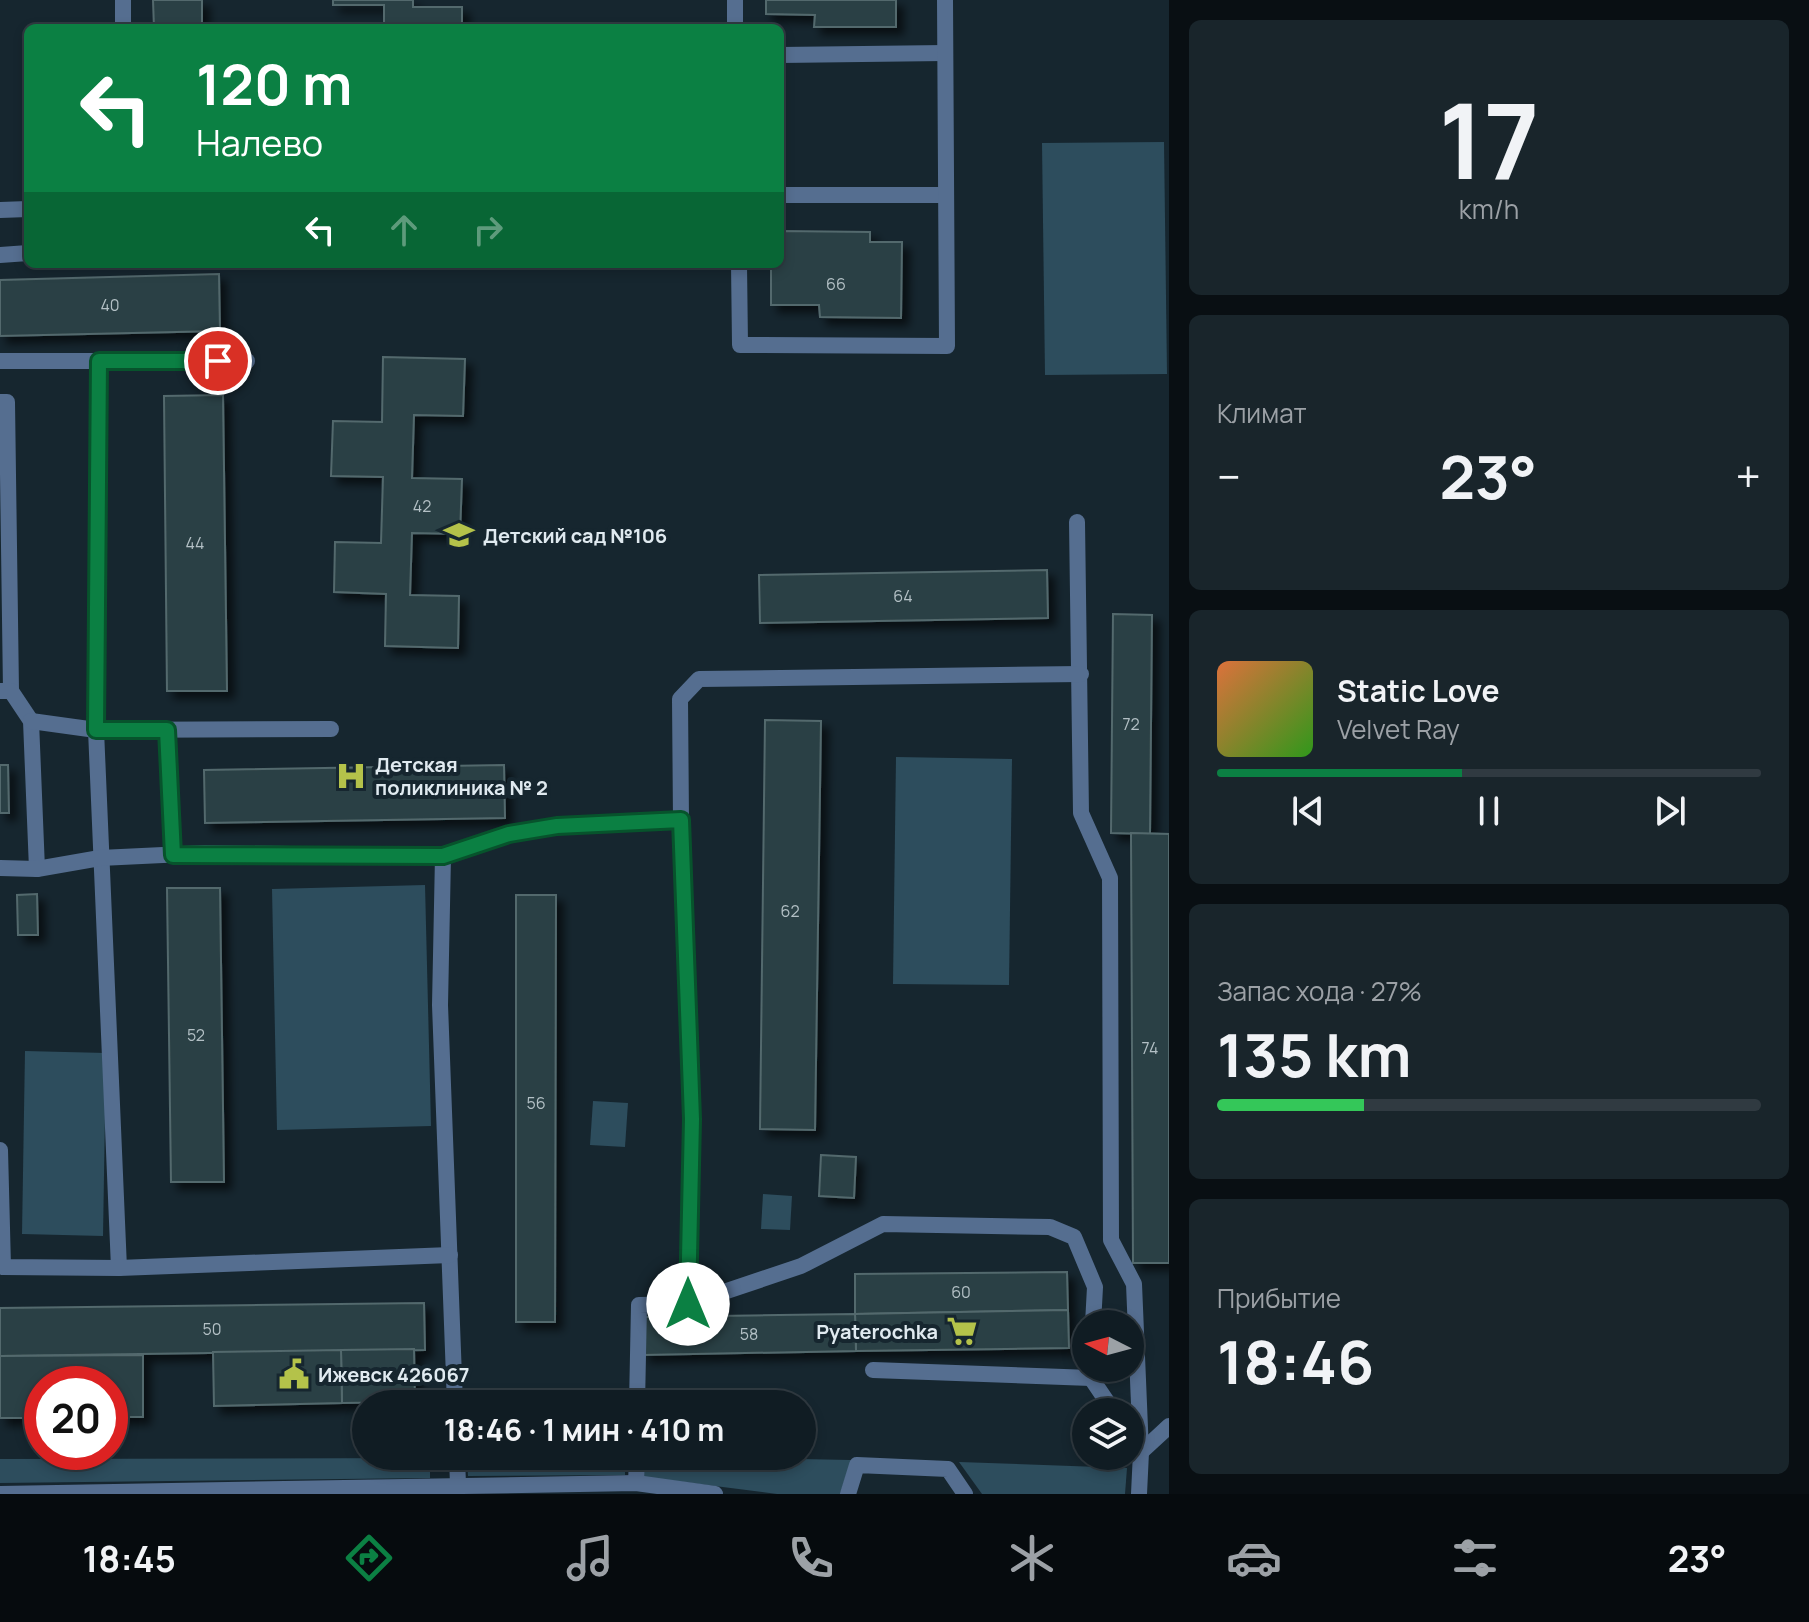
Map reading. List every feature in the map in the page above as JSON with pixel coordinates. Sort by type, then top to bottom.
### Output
[{"type":"street","points":[[123,0],[123,24]]},
{"type":"street","points":[[735,0],[735,24]]},
{"type":"street","points":[[739,268],[740,345],[947,346],[945,0]]},
{"type":"street","points":[[784,55],[945,53]]},
{"type":"street","points":[[784,195],[946,195]]},
{"type":"street","points":[[0,210],[24,209]]},
{"type":"street","points":[[0,255],[24,253]]},
{"type":"street","points":[[0,361],[247,361]]},
{"type":"street","points":[[99,361],[96,730],[119,1268]]},
{"type":"street","points":[[0,402],[7,402],[6,691],[31,721],[37,869]]},
{"type":"street","points":[[1077,522],[1081,813],[1110,878],[1111,1240],[1134,1284],[1139,1398]]},
{"type":"street","points":[[688,1304],[692,1119],[681,820],[680,699],[699,679],[1081,674]]},
{"type":"street","points":[[31,721],[96,730],[331,729]]},
{"type":"street","points":[[167,730],[173,855]]},
{"type":"street","points":[[0,868],[37,869],[100,858],[173,855],[443,856],[509,834],[545,828],[681,820]]},
{"type":"street","points":[[443,856],[440,1005],[455,1390]]},
{"type":"street","points":[[0,1150],[3,1267],[119,1268],[450,1255]]},
{"type":"street","points":[[637,1390],[639,1305],[688,1304],[801,1266],[883,1224],[1050,1227],[1074,1237],[1095,1287],[1094,1310]]},
{"type":"street","points":[[873,1370],[1072,1373]]},
{"type":"street","points":[[1144,1449],[1169,1426]]},
{"type":"street","points":[[848,1494],[857,1465],[948,1469],[965,1494]]},
{"type":"street","points":[[457,1470],[458,1485]]},
{"type":"street","points":[[636,1470],[636,1483]]},
{"type":"street","points":[[1139,1494],[1140,1470]]},
{"type":"street","points":[[0,1494],[636,1483],[715,1494]]},
{"type":"shaded area","points":[[1164,142],[1167,374],[1045,375],[1042,143]]},
{"type":"shaded area","points":[[896,757],[1012,759],[1009,985],[893,984]]},
{"type":"shaded area","points":[[425,885],[431,1126],[277,1130],[272,889]]},
{"type":"shaded area","points":[[25,1051],[106,1053],[103,1236],[22,1234]]},
{"type":"shaded area","points":[[593,1101],[628,1103],[625,1147],[590,1145]]},
{"type":"shaded area","points":[[763,1194],[792,1196],[790,1230],[761,1229]]},
{"type":"shaded area","points":[[352,1458],[352,1470],[430,1470],[430,1478],[0,1483],[0,1459],[24,1459],[24,1470],[128,1470],[128,1459]]},
{"type":"shaded area","points":[[816,1459],[851,1460],[840,1494],[777,1494],[644,1477],[644,1470],[816,1470]]},
{"type":"shaded area","points":[[959,1462],[1072,1466],[1072,1470],[1127,1470],[1125,1494],[982,1494]]},
{"type":"shaded area","points":[[468,1470],[625,1470],[625,1475],[468,1476]]},
{"type":"building","points":[[153,0],[202,0],[202,24],[154,24]]},
{"type":"building","points":[[333,0],[413,0],[413,7],[462,7],[462,24],[384,24],[384,5],[333,5]]},
{"type":"building","points":[[766,0],[896,0],[896,27],[814,27],[815,15],[766,14]]},
{"type":"building","points":[[784,231],[870,232],[870,242],[902,242],[901,318],[820,317],[819,305],[771,305],[771,268],[784,268]]},
{"type":"building","points":[[219,274],[220,331],[0,336],[0,280]]},
{"type":"building","points":[[383,357],[465,359],[463,416],[414,415],[412,478],[462,479],[460,534],[412,533],[410,595],[459,596],[458,648],[385,646],[386,594],[334,592],[335,542],[381,543],[383,477],[331,476],[333,421],[382,422]]},
{"type":"building","points":[[223,395],[227,691],[167,691],[164,396]]},
{"type":"building","points":[[1047,570],[1048,618],[760,623],[759,575]]},
{"type":"building","points":[[1113,614],[1152,615],[1150,834],[1111,833]]},
{"type":"building","points":[[765,720],[821,721],[815,1130],[760,1129]]},
{"type":"building","points":[[0,765],[8,765],[9,813],[0,813]]},
{"type":"building","points":[[504,765],[505,818],[205,823],[204,770]]},
{"type":"building","points":[[1131,833],[1169,834],[1169,1263],[1133,1263]]},
{"type":"building","points":[[167,888],[220,888],[224,1182],[171,1182]]},
{"type":"building","points":[[37,894],[38,935],[18,935],[17,895]]},
{"type":"building","points":[[516,895],[556,895],[555,1322],[516,1322]]},
{"type":"building","points":[[821,1155],[856,1157],[854,1198],[819,1196]]},
{"type":"building","points":[[1067,1272],[1068,1310],[855,1314],[855,1274]]},
{"type":"building","points":[[424,1303],[425,1350],[0,1356],[0,1308]]},
{"type":"building","name":"Pyaterochka","points":[[1068,1310],[1069,1348],[856,1351],[855,1314]]},
{"type":"building","points":[[855,1314],[856,1351],[643,1355],[642,1317]]},
{"type":"building","points":[[414,1349],[415,1390],[352,1390],[352,1403],[342,1403],[341,1350]]},
{"type":"building","points":[[341,1350],[342,1403],[214,1406],[213,1352]]},
{"type":"building","points":[[143,1355],[143,1417],[128,1417],[128,1366],[24,1366],[24,1418],[0,1418],[0,1356]]},
{"type":"place","name":"Детский сад №106","points":[[459,535]]},
{"type":"place","name":"Детская поликлиника № 2","points":[[351,776]]},
{"type":"place","name":"Pyaterochka","points":[[962,1331]]},
{"type":"place","name":"Ижевск 426067","points":[[294,1374]]},
{"type":"route","points":[[218,361],[99,361],[96,730],[167,730],[173,855],[443,856],[509,834],[557,826],[681,820],[692,1119],[688,1304]]}]
